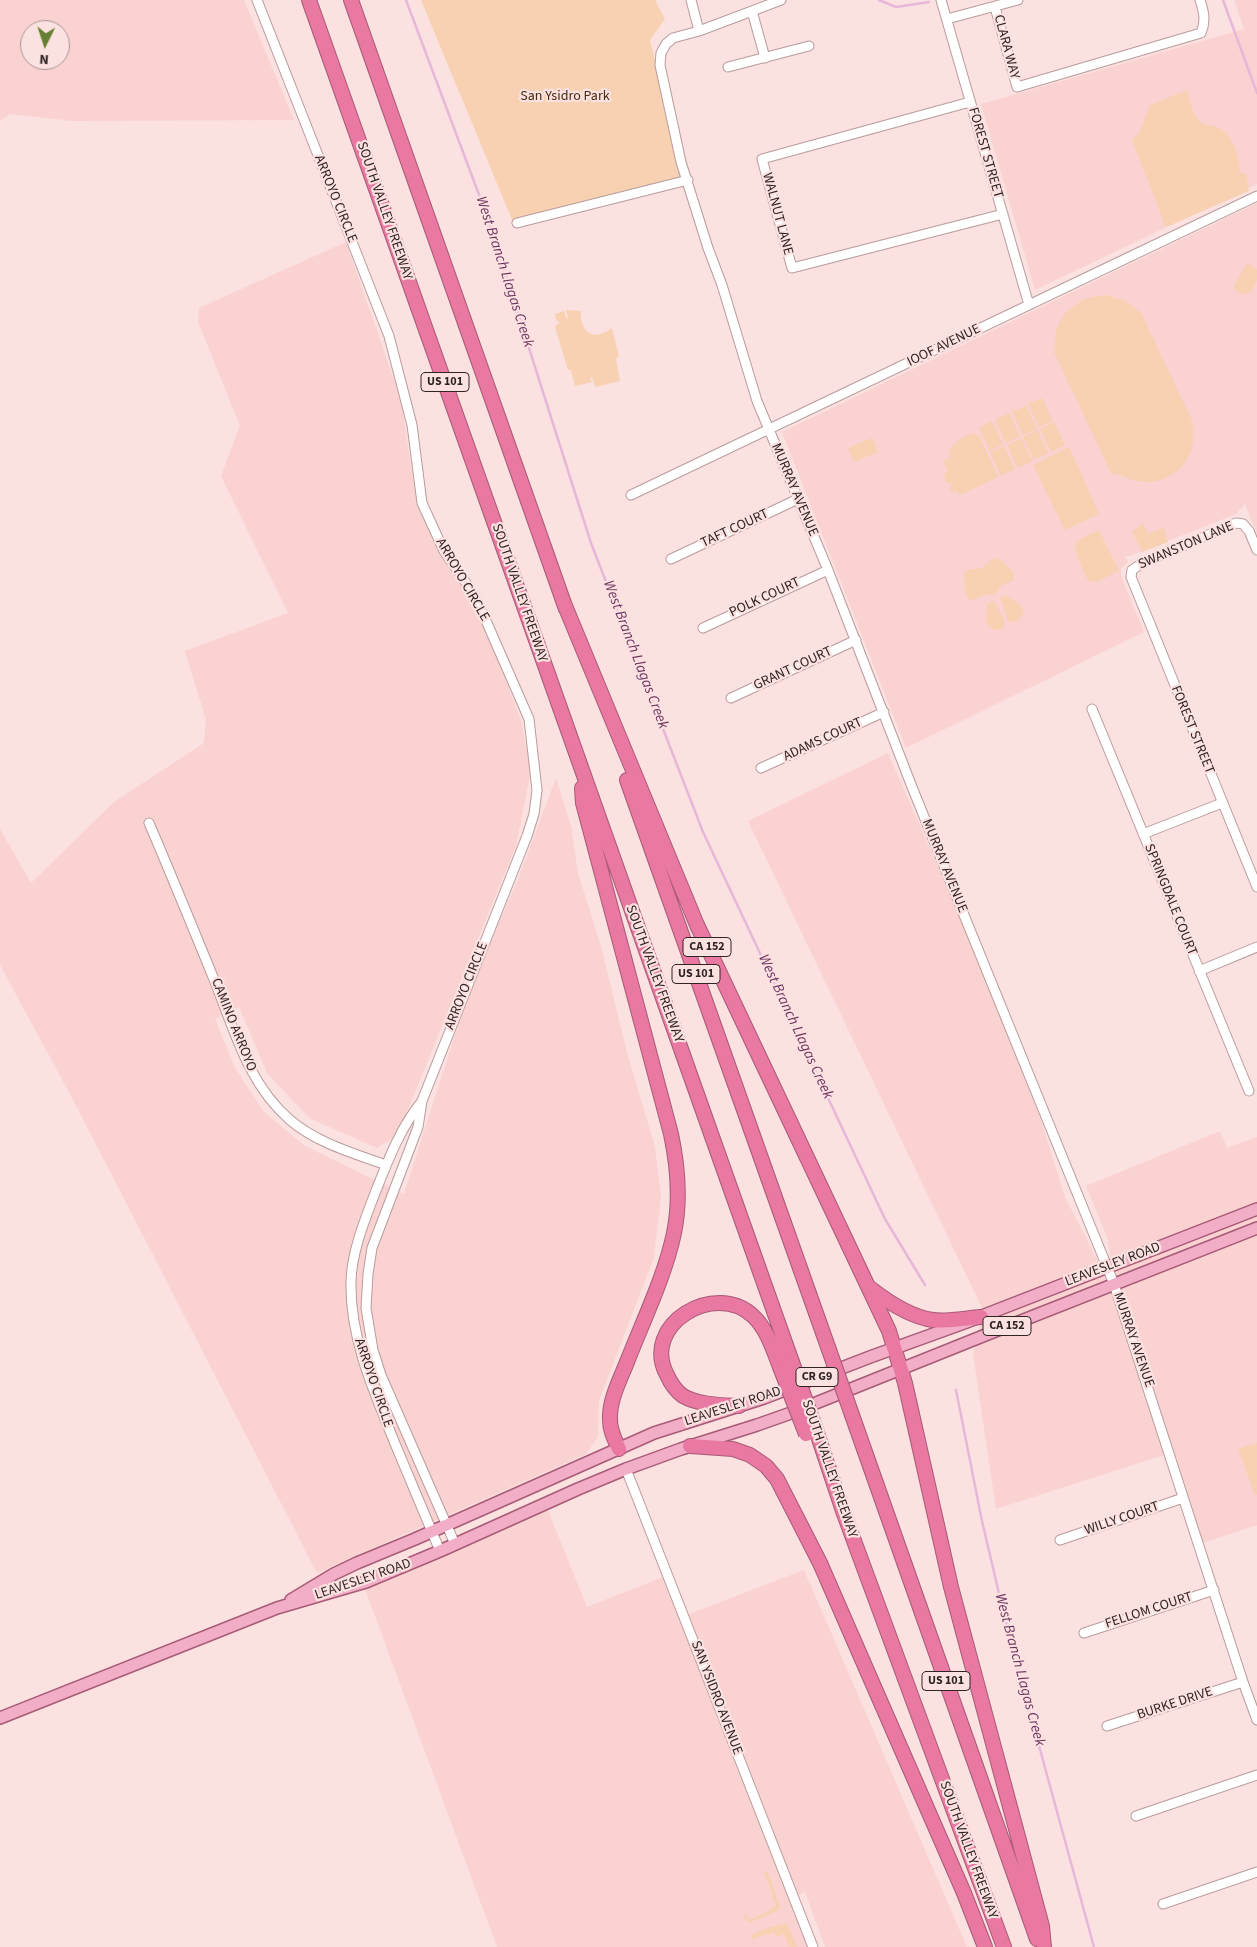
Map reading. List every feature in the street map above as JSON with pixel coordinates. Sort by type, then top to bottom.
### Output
[{"type":"highway","name":"SOUTH VALLEY FREEWAY","points":[[309,0],[580,765],[786,1364],[843,1511],[1004,1947]]},
{"type":"highway","name":"US 101","points":[[351,0],[1040,1947]]},
{"type":"highway","name":"CA 152","points":[[563,601],[693,917],[867,1286],[885,1300],[911,1314],[934,1320],[981,1317]]},
{"type":"highway","points":[[580,765],[583,803],[671,1134],[678,1186],[677,1218],[670,1248],[618,1384],[611,1408],[611,1430],[619,1449]]},
{"type":"highway","points":[[867,1286],[887,1327],[901,1370],[951,1587],[1042,1926],[1044,1947]]},
{"type":"highway","points":[[739,1406],[705,1403],[684,1396],[673,1387],[664,1370],[661,1356],[663,1340],[671,1325],[683,1314],[698,1307],[720,1302],[738,1306],[748,1312],[761,1325],[786,1364]]},
{"type":"highway","points":[[690,1446],[733,1449],[750,1455],[766,1466],[777,1478],[820,1563],[964,1893],[985,1947]]},
{"type":"main road","name":"LEAVESLEY ROAD","points":[[277,1608],[334,1574],[671,1427],[739,1406],[981,1317],[1257,1209]]},
{"type":"main road","name":"LEAVESLEY ROAD","points":[[0,1718],[277,1608],[366,1582],[626,1469],[690,1446],[774,1420],[1257,1228]]},
{"type":"main road","name":"SAN YSIDRO AVENUE","points":[[619,1449],[626,1469]]},
{"type":"street","name":"ARROYO CIRCLE","points":[[257,0],[389,336],[412,425],[422,503],[444,551],[466,583],[484,616],[529,719],[537,790],[534,814],[422,1101],[418,1127],[372,1248],[368,1274],[366,1308],[373,1350],[381,1375],[456,1544]]},
{"type":"street","points":[[691,0],[699,32],[781,0]]},
{"type":"street","name":"FOREST STREET","points":[[942,0],[1029,306]]},
{"type":"street","points":[[947,19],[1018,0]]},
{"type":"street","name":"CLARA WAY","points":[[994,7],[1017,87],[1201,33],[1205,14],[1200,0]]},
{"type":"street","points":[[752,11],[765,58]]},
{"type":"street","name":"MURRAY AVENUE","points":[[699,32],[673,38],[666,44],[660,65],[681,162],[708,248],[722,285],[757,401],[828,570],[918,801],[1114,1284],[1257,1720]]},
{"type":"street","points":[[728,67],[810,46]]},
{"type":"street","name":"WALNUT LANE","points":[[970,102],[762,159],[792,268],[1003,214]]},
{"type":"street","points":[[517,223],[688,180]]},
{"type":"street","name":"IOOF AVENUE","points":[[631,495],[1257,196]]},
{"type":"street","name":"TAFT COURT","points":[[671,559],[798,499]]},
{"type":"street","name":"SWANSTON LANE","points":[[1132,572],[1141,564],[1236,523],[1243,524],[1249,531],[1257,550]]},
{"type":"street","name":"POLK COURT","points":[[703,628],[828,570]]},
{"type":"street","name":"FOREST STREET","points":[[1132,572],[1132,583],[1257,887]]},
{"type":"street","name":"GRANT COURT","points":[[731,698],[856,640]]},
{"type":"street","name":"SPRINGDALE COURT","points":[[1092,708],[1249,1091]]},
{"type":"street","name":"ADAMS COURT","points":[[761,768],[884,712]]},
{"type":"street","points":[[1143,834],[1222,803]]},
{"type":"street","name":"CAMINO ARROYO","points":[[149,823],[241,1051],[251,1072],[273,1104],[291,1121],[329,1144],[386,1166]]},
{"type":"street","points":[[1199,971],[1257,947]]},
{"type":"street","name":"ARROYO CIRCLE","points":[[422,1101],[408,1118],[386,1166],[362,1227],[352,1270],[352,1311],[362,1355],[380,1407],[440,1551]]},
{"type":"street","name":"SAN YSIDRO AVENUE","points":[[626,1469],[813,1947]]},
{"type":"street","name":"WILLY COURT","points":[[1060,1540],[1183,1498]]},
{"type":"street","name":"FELLOM COURT","points":[[1084,1633],[1214,1590]]},
{"type":"street","name":"BURKE DRIVE","points":[[1107,1726],[1243,1682]]},
{"type":"street","points":[[1136,1816],[1257,1775]]},
{"type":"street","points":[[1162,1904],[1257,1872]]},
{"type":"shaded area","points":[[0,0],[244,0],[294,120],[72,121],[10,114],[0,121]]},
{"type":"shaded area","points":[[1234,0],[1257,0],[1257,184],[1035,290],[981,104],[1244,29]]},
{"type":"shaded area","points":[[1257,203],[1257,534],[1245,504],[1236,514],[1130,556],[1125,556],[1128,562],[1121,569],[1121,576],[1144,632],[906,748],[782,432]]},
{"type":"shaded area","points":[[346,242],[401,400],[417,506],[441,556],[477,603],[521,721],[531,771],[516,846],[397,1136],[377,1148],[309,1118],[267,1073],[239,1007],[215,1019],[235,1068],[264,1112],[305,1146],[404,1194],[473,978],[517,882],[556,778],[571,826],[578,873],[600,943],[628,1056],[655,1147],[661,1197],[654,1257],[599,1401],[598,1437],[586,1454],[317,1573],[70,1094],[0,965],[0,829],[31,883],[114,802],[204,743],[206,720],[185,651],[288,613],[221,476],[240,426],[198,322],[199,308]]},
{"type":"shaded area","points":[[888,753],[1019,1051],[1065,1197],[1114,1293],[1108,1240],[1086,1186],[1220,1131],[1227,1148],[1257,1137],[1257,1525],[1203,1543],[1167,1454],[996,1509],[973,1354],[983,1310],[748,821]]},
{"type":"shaded area","points":[[545,1503],[587,1607],[668,1575],[684,1616],[804,1570],[967,1947],[825,1947],[805,1892],[794,1896],[813,1947],[497,1947],[365,1589]]},
{"type":"green space","name":"San Ysidro Park","points":[[421,0],[655,0],[665,19],[650,40],[683,179],[513,222]]},
{"type":"green space","points":[[1187,90],[1198,120],[1219,128],[1229,137],[1239,160],[1240,173],[1246,173],[1249,191],[1166,227],[1132,140],[1139,133],[1150,105]]},
{"type":"green space","points":[[1247,263],[1257,270],[1257,280],[1251,292],[1243,295],[1234,289],[1234,286]]},
{"type":"green space","points":[[1106,295],[1126,301],[1141,313],[1191,418],[1194,435],[1191,450],[1185,463],[1175,473],[1162,479],[1148,482],[1133,480],[1117,473],[1112,475],[1054,352],[1056,329],[1066,312],[1084,299]]},
{"type":"green space","points":[[566,310],[581,311],[582,324],[589,333],[599,334],[612,329],[619,356],[616,359],[620,381],[595,387],[592,377],[590,378],[592,382],[575,386],[555,327],[560,322],[556,320],[555,314],[564,311],[566,318],[568,318]]},
{"type":"green space","points":[[1042,398],[1053,421],[1039,427],[1028,404]]},
{"type":"green space","points":[[1026,406],[1037,429],[1023,435],[1012,412]]},
{"type":"green space","points":[[1009,413],[1020,436],[1006,443],[995,420]]},
{"type":"green space","points":[[992,421],[1003,444],[990,451],[979,428]]},
{"type":"green space","points":[[1054,422],[1065,445],[1051,452],[1040,429]]},
{"type":"green space","points":[[1037,430],[1048,453],[1034,460],[1023,437]]},
{"type":"green space","points":[[974,433],[979,436],[998,477],[960,495],[957,491],[951,492],[952,484],[946,482],[944,475],[948,470],[944,465],[945,460],[950,458],[951,454],[949,451],[957,442]]},
{"type":"green space","points":[[872,438],[878,452],[854,462],[848,448]]},
{"type":"green space","points":[[1021,438],[1032,461],[1018,468],[1007,445]]},
{"type":"green space","points":[[1004,446],[1015,469],[1001,476],[990,453]]},
{"type":"green space","points":[[1069,447],[1099,514],[1065,530],[1033,465]]},
{"type":"green space","points":[[1143,524],[1149,534],[1163,528],[1168,542],[1142,552],[1132,531]]},
{"type":"green space","points":[[1099,530],[1119,571],[1096,582],[1091,582],[1083,572],[1077,556],[1076,545],[1081,539]]},
{"type":"green space","points":[[995,557],[1013,572],[1014,580],[1002,585],[995,594],[969,600],[965,594],[964,573],[968,570],[982,568]]},
{"type":"green space","points":[[1005,595],[1018,603],[1023,609],[1022,616],[1016,622],[1008,621],[1000,598]]},
{"type":"green space","points":[[991,601],[995,602],[1005,622],[1002,629],[993,630],[986,623],[987,605]]},
{"type":"green space","points":[[1257,1443],[1257,1495],[1255,1495],[1238,1449]]},
{"type":"green space","points":[[764,1872],[768,1872],[780,1907],[776,1912],[748,1923],[744,1916],[746,1915],[749,1920],[771,1910],[776,1905]]},
{"type":"green space","points":[[787,1923],[797,1947],[789,1947],[784,1934],[775,1937],[775,1932],[752,1939],[751,1935],[767,1928]]},
{"type":"waterway","name":"West Branch Llagas Creek","points":[[406,0],[487,216],[591,543],[703,832],[885,1219],[925,1285]]},
{"type":"waterway","points":[[879,0],[896,7],[929,2]]},
{"type":"waterway","points":[[1223,0],[1257,93]]},
{"type":"waterway","name":"West Branch Llagas Creek","points":[[956,1390],[982,1521],[1009,1636],[1094,1947]]}]
